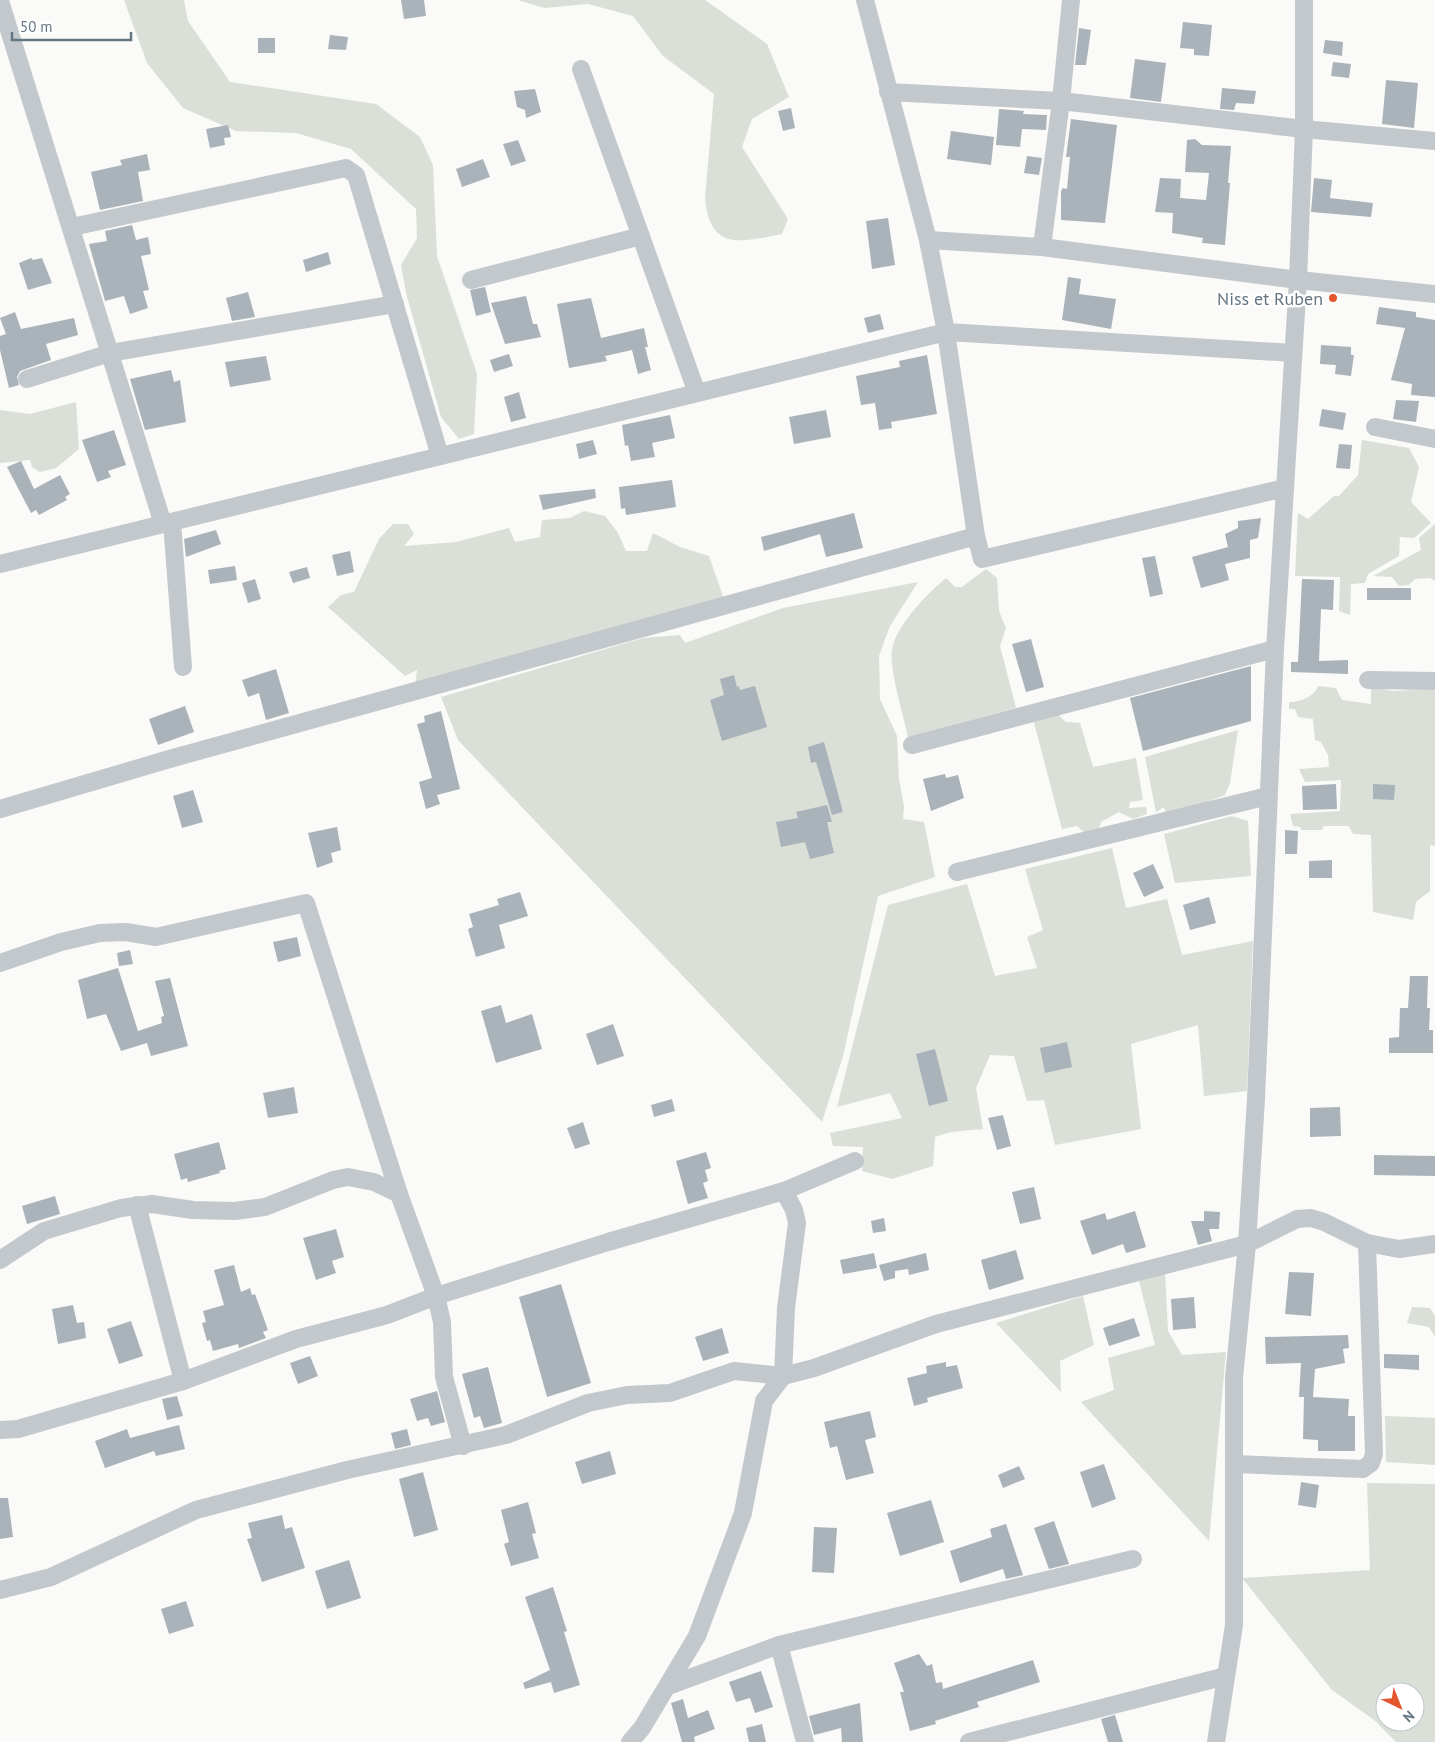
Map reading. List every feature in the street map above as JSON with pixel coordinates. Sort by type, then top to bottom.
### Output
[{"type":"street","points":[[865,0],[928,240],[946,332],[976,536],[982,558],[1285,488]]},
{"type":"street","points":[[1042,247],[1061,101],[1071,0]]},
{"type":"street","points":[[1216,1742],[1234,1625],[1234,1378],[1247,1244],[1256,1099],[1275,649],[1298,280],[1304,129],[1304,0]]},
{"type":"street","points":[[0,1],[110,353],[167,523],[183,667]]},
{"type":"street","points":[[581,69],[697,393]]},
{"type":"street","points":[[888,92],[1061,101],[1304,129],[1435,141]]},
{"type":"street","points":[[72,228],[346,168],[356,175],[440,456]]},
{"type":"street","points":[[471,280],[641,236]]},
{"type":"street","points":[[928,240],[1042,247],[1298,280],[1435,294]]},
{"type":"street","points":[[27,379],[110,353],[395,304]]},
{"type":"street","points":[[0,564],[946,332],[1293,354]]},
{"type":"street","points":[[1375,426],[1435,439]]},
{"type":"street","points":[[0,809],[166,760],[976,536]]},
{"type":"street","points":[[912,745],[1275,649]]},
{"type":"street","points":[[1368,680],[1435,681]]},
{"type":"street","points":[[957,872],[1268,796]]},
{"type":"street","points":[[0,963],[61,942],[100,933],[126,932],[156,937],[306,903],[399,1194],[436,1296],[442,1322],[444,1377],[463,1446]]},
{"type":"street","points":[[0,1430],[18,1429],[183,1381],[296,1339],[387,1315],[436,1296],[608,1242],[784,1191],[855,1161]]},
{"type":"street","points":[[0,1260],[44,1231],[137,1205],[152,1204],[193,1210],[235,1211],[265,1206],[333,1180],[348,1177],[374,1182],[399,1194]]},
{"type":"street","points":[[630,1742],[668,1686],[697,1636],[705,1608],[723,1567],[743,1512],[764,1401],[783,1376],[786,1308],[797,1223],[794,1210],[784,1191]]},
{"type":"street","points":[[137,1205],[183,1381]]},
{"type":"street","points":[[0,1590],[52,1577],[196,1510],[347,1470],[506,1435],[588,1403],[627,1395],[670,1393],[734,1371],[783,1376],[814,1368],[936,1324],[1247,1244],[1297,1219],[1311,1218],[1324,1222],[1367,1243],[1399,1249],[1435,1244]]},
{"type":"street","points":[[1234,1464],[1363,1469],[1371,1463],[1374,1454],[1367,1243]]},
{"type":"street","points":[[668,1686],[779,1645],[1133,1559]]},
{"type":"street","points":[[779,1645],[805,1742]]},
{"type":"street","points":[[969,1742],[1226,1676]]},
{"type":"shaded area","points":[[124,0],[184,0],[188,21],[230,82],[376,104],[420,137],[433,165],[437,256],[477,374],[474,434],[459,439],[441,417],[406,293],[401,265],[417,238],[416,209],[351,149],[296,133],[236,131],[183,108],[147,63]]},
{"type":"shaded area","points":[[518,0],[705,0],[767,44],[789,97],[752,119],[742,147],[788,219],[782,234],[741,240],[730,239],[721,235],[713,228],[705,198],[714,94],[663,56],[633,16],[588,4],[544,8]]},
{"type":"shaded area","points":[[76,402],[79,449],[56,468],[40,472],[32,467],[30,460],[0,463],[0,410],[30,414]]},
{"type":"shaded area","points":[[1362,440],[1409,448],[1419,467],[1411,502],[1431,523],[1414,538],[1400,537],[1399,556],[1368,574],[1365,583],[1351,584],[1350,615],[1339,611],[1340,577],[1295,576],[1298,513],[1308,519],[1334,496],[1339,496],[1358,475]]},
{"type":"shaded area","points":[[584,511],[605,516],[618,533],[626,551],[647,551],[653,533],[680,547],[709,556],[726,605],[414,695],[417,670],[405,676],[328,607],[341,595],[354,592],[379,539],[393,524],[408,524],[414,534],[404,546],[456,542],[509,528],[515,542],[540,537],[542,520],[570,518]]},
{"type":"shaded area","points":[[1435,524],[1435,581],[1430,578],[1415,579],[1409,585],[1399,586],[1392,577],[1373,576],[1421,550],[1419,538]]},
{"type":"shaded area","points":[[986,569],[997,578],[999,611],[1006,628],[1000,646],[1016,708],[908,737],[893,669],[892,650],[895,640],[914,610],[946,578],[955,587],[962,587]]},
{"type":"shaded area","points":[[918,582],[890,626],[879,656],[880,699],[897,736],[899,779],[904,807],[903,819],[924,822],[935,877],[878,896],[843,1056],[822,1122],[458,740],[441,697],[643,638],[680,635],[685,643],[783,608]]},
{"type":"shaded area","points":[[1318,686],[1336,688],[1342,700],[1371,704],[1371,687],[1393,691],[1435,689],[1435,846],[1430,845],[1430,891],[1416,902],[1413,920],[1373,912],[1371,835],[1353,834],[1349,826],[1324,826],[1322,830],[1301,830],[1300,827],[1293,826],[1290,814],[1340,811],[1341,780],[1305,782],[1299,769],[1329,767],[1328,755],[1321,742],[1315,740],[1313,719],[1298,717],[1295,709],[1289,709],[1289,702],[1306,698],[1317,690]]},
{"type":"shaded area","points":[[1055,712],[1066,722],[1080,723],[1093,767],[1136,758],[1143,800],[1130,802],[1129,808],[1146,807],[1147,814],[1133,819],[1119,812],[1101,822],[1098,832],[1088,836],[1077,826],[1062,829],[1033,719]]},
{"type":"shaded area","points":[[1238,730],[1230,783],[1225,795],[1167,817],[1164,807],[1156,812],[1145,757]]},
{"type":"shaded area","points":[[1232,816],[1248,821],[1251,876],[1175,883],[1164,834]]},
{"type":"shaded area","points":[[1112,848],[1126,908],[1167,899],[1182,955],[1253,941],[1247,1091],[1204,1096],[1198,1025],[1131,1044],[1141,1129],[1055,1145],[1044,1100],[1027,1101],[1014,1056],[990,1055],[976,1088],[983,1129],[951,1132],[935,1137],[933,1166],[892,1179],[862,1171],[863,1147],[833,1146],[830,1133],[902,1118],[890,1093],[837,1107],[888,905],[967,884],[995,976],[1037,968],[1027,937],[1043,930],[1025,869]]},
{"type":"shaded area","points":[[1165,1273],[1168,1331],[1182,1355],[1226,1352],[1209,1541],[1081,1402],[1114,1390],[1108,1358],[1155,1345],[1139,1281]]},
{"type":"shaded area","points":[[1083,1296],[1094,1345],[1060,1361],[1061,1392],[996,1323]]},
{"type":"shaded area","points":[[1412,1307],[1430,1308],[1435,1316],[1435,1337],[1429,1327],[1407,1323]]},
{"type":"shaded area","points":[[1385,1416],[1435,1418],[1435,1465],[1386,1462]]},
{"type":"shaded area","points":[[1367,1483],[1435,1484],[1435,1742],[1396,1742],[1386,1732],[1425,1732],[1425,1682],[1375,1682],[1375,1721],[1332,1690],[1242,1578],[1370,1570]]},
{"type":"building","points":[[401,0],[424,0],[426,16],[404,19]]},
{"type":"building","points":[[1183,22],[1212,25],[1209,56],[1194,55],[1194,49],[1180,48]]},
{"type":"building","points":[[1079,28],[1091,30],[1086,65],[1075,65]]},
{"type":"building","points":[[330,35],[348,37],[346,50],[328,49]]},
{"type":"building","points":[[258,38],[275,38],[275,53],[258,53]]},
{"type":"building","points":[[1325,40],[1343,42],[1342,56],[1323,53]]},
{"type":"building","points":[[1135,59],[1166,63],[1161,102],[1130,98]]},
{"type":"building","points":[[1333,62],[1351,64],[1349,78],[1331,76]]},
{"type":"building","points":[[1386,80],[1418,83],[1414,128],[1382,124]]},
{"type":"building","points":[[1222,88],[1256,91],[1254,104],[1236,103],[1234,110],[1220,109]]},
{"type":"building","points":[[535,89],[541,112],[526,118],[525,110],[517,107],[514,91]]},
{"type":"building","points":[[791,108],[795,128],[783,131],[778,111]]},
{"type":"building","points":[[999,109],[1024,111],[1023,114],[1047,115],[1046,130],[1022,129],[1020,147],[996,145]]},
{"type":"building","points":[[1071,119],[1117,125],[1105,223],[1061,220],[1061,191],[1063,188],[1067,189],[1070,157],[1066,157]]},
{"type":"building","points":[[228,125],[231,137],[224,138],[225,145],[210,148],[206,129]]},
{"type":"building","points":[[951,131],[994,137],[991,165],[947,159]]},
{"type":"building","points":[[1195,139],[1202,145],[1231,146],[1225,245],[1202,243],[1203,238],[1172,233],[1173,213],[1155,212],[1160,178],[1181,179],[1180,198],[1206,200],[1209,173],[1185,172],[1187,140]]},
{"type":"building","points":[[518,140],[526,161],[511,166],[503,144]]},
{"type":"building","points":[[147,154],[150,170],[138,172],[143,201],[100,210],[91,172],[122,165],[120,160]]},
{"type":"building","points":[[1027,156],[1042,158],[1039,175],[1024,173]]},
{"type":"building","points":[[483,159],[490,177],[462,187],[456,169]]},
{"type":"building","points":[[1314,178],[1332,180],[1330,198],[1373,203],[1371,217],[1311,212]]},
{"type":"building","points":[[888,218],[895,265],[872,269],[866,221]]},
{"type":"building","points":[[132,225],[136,240],[148,237],[151,254],[141,256],[149,290],[143,291],[148,308],[130,314],[124,296],[105,301],[89,244],[107,241],[105,231]]},
{"type":"building","points":[[328,252],[331,264],[306,272],[303,260]]},
{"type":"building","points":[[31,258],[33,260],[42,258],[52,283],[28,290],[19,263]]},
{"type":"building","points":[[1068,277],[1081,279],[1079,294],[1116,299],[1111,329],[1062,320]]},
{"type":"building","points":[[485,287],[491,312],[476,316],[470,290]]},
{"type":"building","points":[[248,292],[255,317],[232,321],[226,298]]},
{"type":"building","points":[[526,296],[533,324],[537,324],[541,337],[505,344],[491,303]]},
{"type":"building","points":[[591,298],[601,338],[644,328],[648,347],[645,347],[651,370],[638,374],[632,350],[605,356],[607,361],[569,368],[557,304]]},
{"type":"building","points":[[1379,307],[1416,312],[1416,317],[1435,320],[1435,397],[1411,395],[1412,384],[1391,380],[1405,328],[1376,324]]},
{"type":"building","points":[[15,312],[21,329],[74,318],[78,335],[46,344],[51,360],[20,371],[17,377],[19,385],[9,388],[0,350],[0,336],[6,334],[0,318]]},
{"type":"building","points":[[880,314],[884,329],[868,333],[864,318]]},
{"type":"building","points":[[1321,345],[1351,347],[1351,355],[1354,355],[1351,376],[1335,374],[1336,365],[1320,364]]},
{"type":"building","points":[[509,354],[513,366],[494,372],[490,360]]},
{"type":"building","points":[[927,355],[937,414],[891,422],[892,428],[879,430],[875,403],[861,405],[856,376],[900,367],[899,361]]},
{"type":"building","points":[[266,356],[271,380],[230,387],[225,362]]},
{"type":"building","points":[[171,370],[174,382],[180,380],[186,422],[145,430],[130,379]]},
{"type":"building","points":[[519,392],[526,418],[511,422],[504,397]]},
{"type":"building","points":[[1396,400],[1419,401],[1416,422],[1393,419]]},
{"type":"building","points":[[1322,409],[1346,413],[1343,430],[1319,426]]},
{"type":"building","points":[[826,410],[831,437],[794,444],[789,417]]},
{"type":"building","points":[[670,415],[675,438],[652,443],[655,457],[631,461],[628,445],[625,446],[622,425]]},
{"type":"building","points":[[114,430],[126,465],[108,471],[111,477],[97,482],[82,440]]},
{"type":"building","points":[[593,440],[597,454],[579,459],[576,444]]},
{"type":"building","points":[[1339,444],[1352,445],[1350,469],[1336,468]]},
{"type":"building","points":[[21,461],[34,489],[60,475],[70,494],[65,497],[67,500],[39,515],[36,510],[31,513],[7,467]]},
{"type":"building","points":[[672,480],[676,507],[626,515],[625,508],[621,509],[619,487]]},
{"type":"building","points":[[595,489],[596,498],[543,510],[539,495]]},
{"type":"building","points":[[854,513],[863,548],[826,557],[820,534],[764,551],[761,537]]},
{"type":"building","points":[[1261,518],[1258,538],[1250,540],[1250,558],[1225,564],[1229,580],[1201,588],[1192,557],[1228,547],[1225,534],[1238,528],[1238,521]]},
{"type":"building","points":[[216,530],[221,544],[186,557],[184,539]]},
{"type":"building","points":[[350,551],[354,572],[337,576],[332,555]]},
{"type":"building","points":[[1155,556],[1163,594],[1150,597],[1142,558]]},
{"type":"building","points":[[235,566],[237,580],[210,584],[208,570]]},
{"type":"building","points":[[307,567],[310,578],[293,583],[289,572]]},
{"type":"building","points":[[255,579],[261,599],[248,603],[242,583]]},
{"type":"building","points":[[1302,579],[1334,580],[1333,610],[1321,609],[1319,661],[1348,660],[1348,674],[1291,672],[1291,662],[1298,662]]},
{"type":"building","points":[[1367,588],[1411,588],[1411,600],[1367,600]]},
{"type":"building","points":[[1031,639],[1044,687],[1026,692],[1012,644]]},
{"type":"building","points":[[1251,666],[1251,721],[1143,751],[1130,698]]},
{"type":"building","points":[[276,669],[289,713],[266,720],[259,693],[248,697],[242,680]]},
{"type":"building","points":[[734,675],[737,687],[739,686],[740,690],[755,686],[767,727],[722,741],[710,700],[724,695],[720,679]]},
{"type":"building","points":[[185,706],[194,732],[158,745],[149,719]]},
{"type":"building","points":[[441,711],[460,789],[437,795],[440,804],[426,809],[419,782],[432,778],[417,724],[425,722],[424,716]]},
{"type":"building","points":[[824,742],[843,812],[832,815],[816,762],[811,763],[808,747]]},
{"type":"building","points":[[945,774],[946,778],[958,775],[964,798],[931,811],[923,779]]},
{"type":"building","points":[[1336,784],[1337,809],[1303,810],[1302,786]]},
{"type":"building","points":[[1373,784],[1395,785],[1394,800],[1373,799]]},
{"type":"building","points":[[193,790],[203,822],[182,828],[173,796]]},
{"type":"building","points":[[827,805],[832,822],[827,822],[834,853],[810,859],[805,842],[781,847],[776,822],[798,818],[796,812]]},
{"type":"building","points":[[337,827],[341,850],[331,853],[333,862],[317,868],[308,833]]},
{"type":"building","points":[[1285,830],[1298,831],[1297,854],[1285,854]]},
{"type":"building","points":[[1332,860],[1332,878],[1309,878],[1309,861]]},
{"type":"building","points":[[1153,864],[1164,888],[1144,897],[1133,873]]},
{"type":"building","points":[[520,892],[528,916],[499,925],[505,948],[476,957],[468,929],[473,927],[469,914],[499,905],[497,899]]},
{"type":"building","points":[[1209,897],[1216,923],[1190,930],[1183,905]]},
{"type":"building","points":[[297,937],[301,956],[278,962],[273,942]]},
{"type":"building","points":[[130,950],[133,964],[119,966],[117,953]]},
{"type":"building","points":[[118,968],[138,1031],[162,1023],[161,1017],[164,1016],[155,981],[170,978],[188,1046],[151,1056],[147,1043],[121,1051],[106,1014],[87,1019],[78,980]]},
{"type":"building","points":[[1410,976],[1428,976],[1427,1008],[1430,1008],[1429,1030],[1433,1030],[1433,1053],[1389,1053],[1389,1038],[1399,1037],[1400,1008],[1408,1008]]},
{"type":"building","points":[[501,1005],[506,1023],[532,1014],[542,1049],[496,1063],[481,1011]]},
{"type":"building","points":[[613,1024],[624,1056],[597,1065],[586,1034]]},
{"type":"building","points":[[1067,1042],[1072,1067],[1045,1073],[1040,1048]]},
{"type":"building","points":[[935,1049],[948,1101],[929,1106],[916,1054]]},
{"type":"building","points":[[294,1087],[298,1113],[268,1118],[263,1093]]},
{"type":"building","points":[[672,1099],[675,1111],[654,1117],[651,1105]]},
{"type":"building","points":[[1340,1107],[1341,1136],[1310,1137],[1310,1108]]},
{"type":"building","points":[[1003,1115],[1011,1146],[997,1150],[988,1118]]},
{"type":"building","points":[[583,1122],[590,1144],[575,1149],[567,1128]]},
{"type":"building","points":[[219,1142],[226,1169],[219,1171],[220,1173],[188,1182],[187,1178],[181,1180],[174,1154]]},
{"type":"building","points":[[706,1152],[711,1168],[705,1170],[708,1181],[703,1183],[708,1198],[688,1204],[676,1161]]},
{"type":"building","points":[[1374,1155],[1435,1156],[1435,1176],[1374,1175]]},
{"type":"building","points":[[1034,1187],[1041,1219],[1020,1224],[1012,1192]]},
{"type":"building","points":[[55,1196],[60,1214],[27,1224],[22,1206]]},
{"type":"building","points":[[1135,1211],[1146,1247],[1126,1253],[1123,1244],[1092,1255],[1080,1221],[1105,1213],[1107,1220]]},
{"type":"building","points":[[1204,1211],[1220,1212],[1219,1229],[1209,1229],[1212,1241],[1198,1245],[1191,1221],[1204,1221]]},
{"type":"building","points":[[884,1218],[886,1231],[873,1233],[871,1221]]},
{"type":"building","points":[[336,1229],[344,1257],[332,1261],[336,1273],[316,1280],[303,1238]]},
{"type":"building","points":[[1016,1250],[1024,1279],[989,1290],[981,1260]]},
{"type":"building","points":[[874,1253],[877,1268],[843,1274],[840,1260]]},
{"type":"building","points":[[926,1253],[929,1270],[909,1275],[908,1269],[895,1271],[895,1278],[884,1281],[879,1265]]},
{"type":"building","points":[[234,1265],[241,1292],[250,1288],[252,1295],[255,1294],[268,1330],[263,1332],[266,1338],[239,1348],[238,1344],[213,1351],[210,1340],[207,1341],[202,1323],[206,1322],[203,1311],[224,1305],[214,1270]]},
{"type":"building","points":[[1289,1272],[1314,1273],[1311,1316],[1285,1314]]},
{"type":"building","points":[[561,1284],[591,1383],[547,1397],[519,1297]]},
{"type":"building","points":[[1194,1297],[1196,1328],[1173,1330],[1171,1299]]},
{"type":"building","points":[[73,1305],[77,1323],[84,1322],[86,1338],[58,1344],[52,1309]]},
{"type":"building","points":[[1134,1318],[1140,1336],[1109,1346],[1103,1328]]},
{"type":"building","points":[[131,1321],[143,1356],[119,1364],[107,1329]]},
{"type":"building","points":[[722,1328],[729,1353],[703,1361],[695,1337]]},
{"type":"building","points":[[1348,1335],[1349,1348],[1343,1349],[1345,1363],[1315,1369],[1313,1397],[1349,1399],[1348,1416],[1355,1416],[1355,1451],[1318,1451],[1318,1440],[1303,1439],[1304,1397],[1299,1397],[1301,1363],[1266,1364],[1265,1337]]},
{"type":"building","points":[[1384,1354],[1419,1355],[1419,1370],[1384,1368]]},
{"type":"building","points":[[310,1356],[318,1376],[298,1384],[290,1363]]},
{"type":"building","points":[[946,1362],[946,1367],[957,1365],[963,1388],[927,1398],[928,1402],[914,1406],[907,1378],[927,1373],[926,1366]]},
{"type":"building","points":[[488,1367],[502,1423],[484,1428],[480,1416],[474,1418],[462,1374]]},
{"type":"building","points":[[437,1391],[445,1422],[431,1426],[428,1418],[417,1421],[410,1399]]},
{"type":"building","points":[[177,1396],[183,1416],[167,1420],[162,1399]]},
{"type":"building","points":[[870,1411],[876,1437],[865,1440],[874,1473],[846,1480],[837,1446],[830,1448],[824,1422]]},
{"type":"building","points":[[179,1425],[185,1449],[156,1456],[154,1451],[105,1468],[95,1441],[127,1429],[130,1438]]},
{"type":"building","points":[[407,1429],[411,1445],[395,1449],[391,1433]]},
{"type":"building","points":[[610,1451],[616,1474],[582,1484],[575,1462]]},
{"type":"building","points":[[1104,1464],[1116,1499],[1092,1508],[1080,1472]]},
{"type":"building","points":[[1019,1466],[1025,1479],[1003,1488],[998,1475]]},
{"type":"building","points":[[423,1472],[438,1530],[414,1537],[399,1479]]},
{"type":"building","points":[[1301,1482],[1319,1485],[1316,1508],[1298,1505]]},
{"type":"building","points":[[0,1498],[8,1498],[13,1537],[0,1539]]},
{"type":"building","points":[[931,1500],[944,1542],[900,1556],[887,1513]]},
{"type":"building","points":[[528,1502],[536,1533],[532,1534],[539,1558],[511,1566],[504,1544],[509,1542],[501,1510]]},
{"type":"building","points":[[282,1515],[285,1529],[292,1527],[305,1568],[262,1582],[247,1539],[252,1538],[248,1523]]},
{"type":"building","points":[[1054,1521],[1069,1564],[1049,1569],[1034,1528]]},
{"type":"building","points":[[1006,1524],[1023,1575],[1006,1579],[1003,1569],[960,1583],[950,1551],[992,1537],[990,1529]]},
{"type":"building","points":[[814,1527],[837,1528],[834,1573],[812,1572]]},
{"type":"building","points":[[349,1560],[361,1598],[327,1609],[315,1571]]},
{"type":"building","points":[[553,1587],[567,1631],[564,1632],[580,1685],[554,1693],[551,1682],[525,1689],[523,1683],[550,1670],[525,1597]]},
{"type":"building","points":[[186,1601],[194,1626],[169,1634],[161,1609]]},
{"type":"building","points":[[919,1654],[927,1666],[932,1664],[936,1683],[942,1682],[943,1689],[1033,1660],[1040,1682],[977,1702],[979,1707],[935,1721],[936,1724],[910,1731],[900,1692],[904,1692],[894,1663]]},
{"type":"building","points":[[761,1671],[773,1707],[755,1713],[750,1698],[736,1702],[729,1682]]},
{"type":"building","points":[[683,1699],[688,1718],[708,1710],[715,1729],[694,1737],[695,1742],[682,1742],[671,1703]]},
{"type":"building","points":[[860,1703],[863,1742],[842,1742],[841,1728],[814,1735],[809,1716]]},
{"type":"building","points":[[1115,1715],[1123,1742],[1108,1742],[1101,1719]]},
{"type":"building","points":[[762,1724],[766,1742],[749,1742],[746,1728]]},
{"type":"place","name":"Niss et Ruben","points":[[1333,298]]}]
